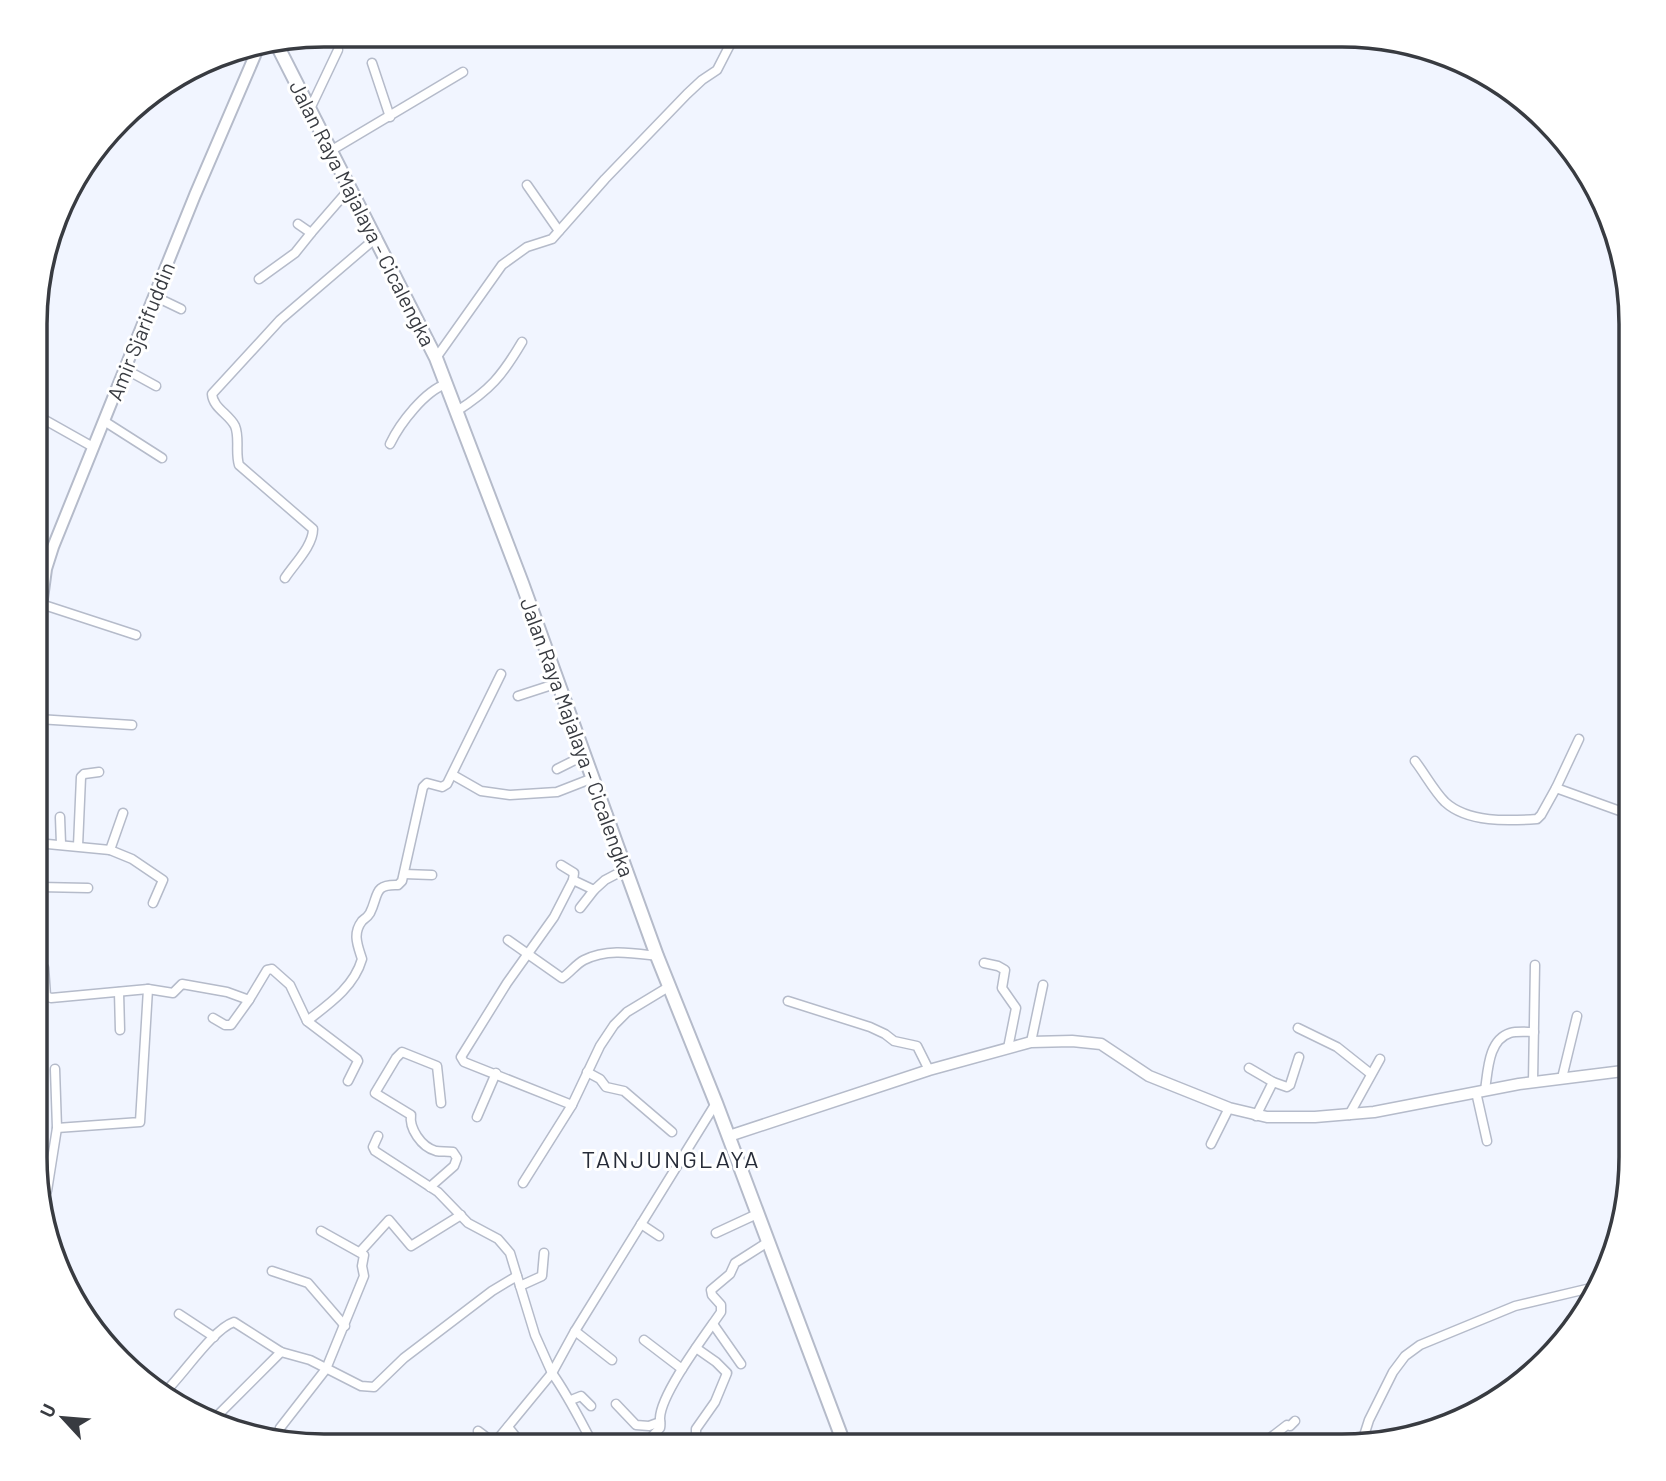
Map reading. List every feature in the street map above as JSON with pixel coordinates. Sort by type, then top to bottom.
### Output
[{"type":"main road","name":"Jalan Raya Majalaya - Cicalengka","points":[[280,51],[377,237],[436,358],[657,956],[729,1136],[840,1434]]},
{"type":"main road","name":"Amir Sjarifuddin","points":[[47,566],[195,195],[255,56]]},
{"type":"street","points":[[436,358],[502,264],[527,247],[552,239],[687,94],[717,71],[729,47]]},
{"type":"street","points":[[310,109],[338,50]]},
{"type":"street","points":[[372,63],[390,117]]},
{"type":"street","points":[[332,150],[463,72]]},
{"type":"street","points":[[527,185],[559,231]]},
{"type":"street","points":[[258,279],[295,253],[351,187]]},
{"type":"street","points":[[298,224],[311,233]]},
{"type":"street","points":[[285,578],[307,547],[313,529],[239,465],[236,429],[229,417],[214,402],[212,394],[280,320],[377,237]]},
{"type":"street","points":[[154,296],[181,309]]},
{"type":"street","points":[[457,411],[489,389],[522,342]]},
{"type":"street","points":[[125,369],[156,386]]},
{"type":"street","points":[[390,444],[396,430],[409,415],[434,390],[446,384]]},
{"type":"street","points":[[47,421],[93,447]]},
{"type":"street","points":[[104,421],[162,458]]},
{"type":"street","points":[[47,606],[136,635]]},
{"type":"street","points":[[307,1021],[345,989],[362,962],[356,942],[360,925],[369,913],[380,888],[388,884],[398,885],[404,874],[424,785],[429,783],[442,787],[453,775],[501,674]]},
{"type":"street","points":[[518,696],[558,683]]},
{"type":"street","points":[[47,720],[132,725]]},
{"type":"street","points":[[1416,761],[1443,800],[1471,817],[1537,818],[1556,788],[1579,739]]},
{"type":"street","points":[[557,769],[584,755]]},
{"type":"street","points":[[78,846],[81,777],[99,772]]},
{"type":"street","points":[[453,775],[481,791],[510,795],[557,792],[593,778]]},
{"type":"street","points":[[1556,788],[1619,811]]},
{"type":"street","points":[[110,850],[123,813]]},
{"type":"street","points":[[61,817],[61,844]]},
{"type":"street","points":[[47,843],[110,850],[132,859],[163,879],[153,903]]},
{"type":"street","points":[[561,866],[574,873],[554,917],[507,983],[461,1057],[464,1062],[572,1105]]},
{"type":"street","points":[[580,908],[605,880],[626,869]]},
{"type":"street","points":[[404,874],[432,875]]},
{"type":"street","points":[[573,880],[594,890]]},
{"type":"street","points":[[47,887],[88,888]]},
{"type":"street","points":[[508,940],[527,956],[562,978],[577,965],[596,956],[616,952],[657,956]]},
{"type":"street","points":[[984,963],[999,966],[1004,970],[1002,988],[1014,1004],[1016,1015],[1008,1048]]},
{"type":"street","points":[[1532,1082],[1535,965]]},
{"type":"street","points":[[213,1018],[225,1025],[232,1025],[267,970],[272,969],[290,985],[307,1021],[357,1059],[348,1081]]},
{"type":"street","points":[[47,997],[148,989],[173,993],[181,985],[185,985],[227,992],[249,1000]]},
{"type":"street","points":[[1031,1042],[1044,985]]},
{"type":"street","points":[[523,1183],[572,1105],[600,1046],[614,1025],[628,1012],[670,986]]},
{"type":"street","points":[[57,1128],[140,1122],[148,989]]},
{"type":"street","points":[[119,992],[120,1030]]},
{"type":"street","points":[[788,1001],[870,1027],[894,1041],[917,1046],[929,1070]]},
{"type":"street","points":[[1562,1078],[1577,1016]]},
{"type":"street","points":[[1298,1028],[1337,1047],[1371,1074]]},
{"type":"street","points":[[1487,1141],[1481,1091],[1494,1046],[1508,1034],[1534,1032]]},
{"type":"street","points":[[729,1136],[929,1070],[1031,1042],[1094,1042],[1111,1050],[1149,1076],[1256,1116],[1315,1117],[1383,1111],[1532,1082],[1619,1071]]},
{"type":"street","points":[[430,1187],[454,1166],[457,1158],[453,1152],[436,1152],[424,1144],[411,1127],[411,1115],[375,1093],[402,1052],[438,1066],[441,1103]]},
{"type":"street","points":[[1249,1068],[1273,1082],[1289,1086],[1299,1057]]},
{"type":"street","points":[[1349,1115],[1380,1059]]},
{"type":"street","points":[[49,1181],[57,1128],[55,1069]]},
{"type":"street","points":[[587,1072],[600,1079],[606,1087],[624,1091],[672,1132]]},
{"type":"street","points":[[477,1117],[496,1073]]},
{"type":"street","points":[[1256,1116],[1273,1082]]},
{"type":"street","points":[[502,1434],[552,1373],[575,1331],[716,1103]]},
{"type":"street","points":[[1211,1144],[1229,1108]]},
{"type":"street","points":[[379,1136],[373,1147],[375,1151],[438,1192],[468,1223],[498,1239],[510,1253],[542,1353],[580,1416],[586,1434]]},
{"type":"street","points":[[716,1233],[757,1213]]},
{"type":"street","points":[[360,1252],[389,1220],[411,1246],[461,1215]]},
{"type":"street","points":[[641,1224],[659,1236]]},
{"type":"street","points":[[280,1429],[326,1369],[364,1276],[362,1266],[365,1258],[360,1252],[321,1231]]},
{"type":"street","points":[[654,1434],[660,1428],[667,1397],[682,1369],[722,1309],[711,1290],[730,1274],[735,1263],[768,1242]]},
{"type":"street","points":[[520,1286],[542,1276],[544,1253]]},
{"type":"street","points":[[272,1271],[308,1283],[345,1326]]},
{"type":"street","points":[[170,1387],[214,1337],[234,1322],[281,1352],[299,1355],[361,1386],[374,1387],[404,1358],[492,1291],[517,1276]]},
{"type":"street","points":[[1366,1432],[1378,1399],[1394,1372],[1405,1356],[1420,1346],[1515,1306],[1585,1289]]},
{"type":"street","points":[[179,1314],[214,1337]]},
{"type":"street","points":[[713,1324],[741,1364]]},
{"type":"street","points":[[575,1331],[612,1360]]},
{"type":"street","points":[[644,1340],[682,1369]]},
{"type":"street","points":[[696,1348],[727,1373],[715,1402],[696,1429],[696,1434]]},
{"type":"street","points":[[219,1414],[281,1352]]},
{"type":"street","points":[[571,1400],[581,1396],[591,1406]]},
{"type":"street","points":[[616,1404],[636,1425],[649,1426],[660,1422]]},
{"type":"street","points":[[1275,1434],[1295,1421]]},
{"type":"street","points":[[508,1427],[514,1434]]},
{"type":"street","points":[[478,1431],[481,1434]]},
{"type":"district","name":"TANJUNGLAYA","points":[[671,1158]]}]
